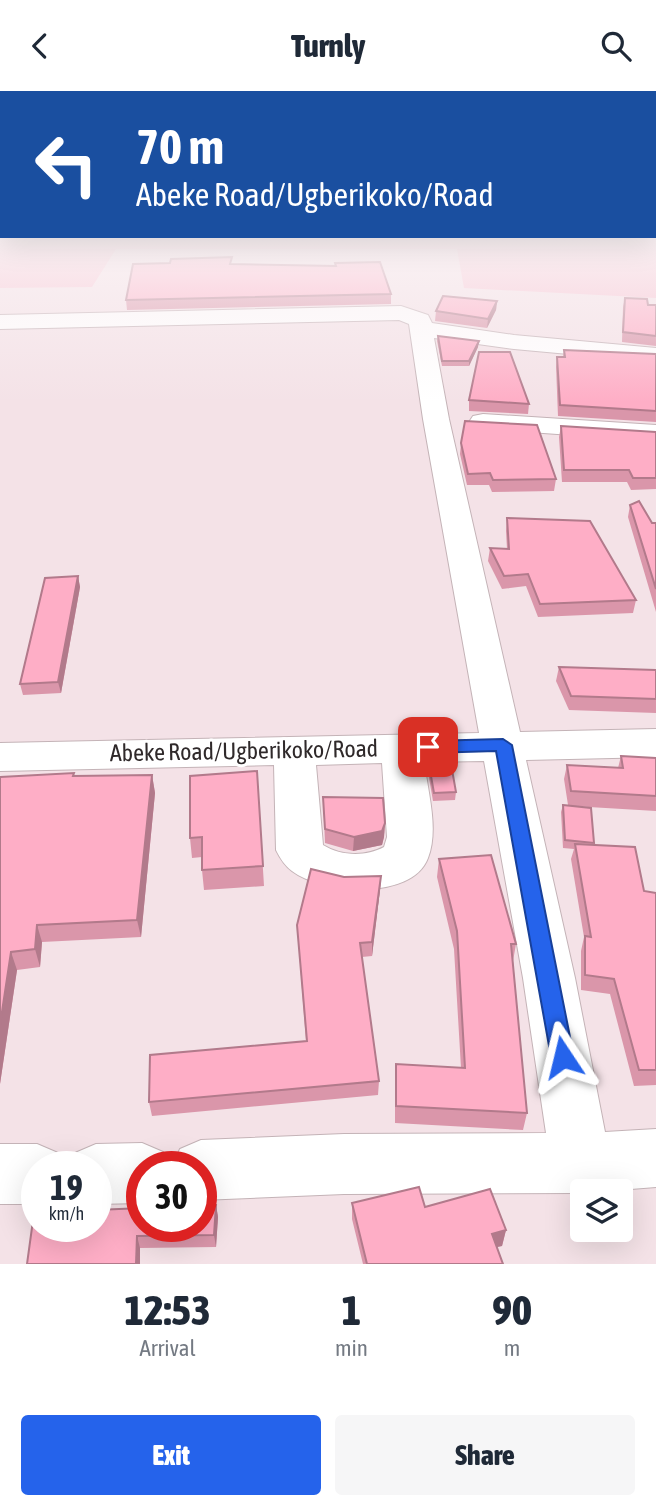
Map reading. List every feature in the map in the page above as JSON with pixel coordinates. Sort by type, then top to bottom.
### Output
[{"type":"street","points":[[0,322],[401,313],[420,320],[436,419],[549,978],[581,1163]]},
{"type":"street","points":[[423,329],[513,342],[656,355]]},
{"type":"street","points":[[436,419],[656,433]]},
{"type":"street","name":"Abeke Road/Ugberikoko/Road","points":[[0,757],[656,743]]},
{"type":"street","points":[[294,750],[299,850],[308,861],[330,869],[356,871],[381,870],[405,858],[410,837],[402,748]]},
{"type":"street","points":[[217,1169],[344,1164],[581,1163],[656,1158]]},
{"type":"street","points":[[0,1174],[21,1174]]},
{"type":"shaded area","points":[[555,293],[656,293],[656,298]]},
{"type":"building","points":[[127,293],[391,294],[126,300]]},
{"type":"building","points":[[443,296],[497,301],[488,319],[436,311]]},
{"type":"building","points":[[625,298],[647,299],[648,305],[656,305],[656,336],[623,332]]},
{"type":"building","points":[[438,336],[479,341],[469,361],[442,361]]},
{"type":"building","points":[[564,350],[656,354],[656,411],[560,405],[557,357],[565,357]]},
{"type":"building","points":[[479,352],[510,352],[529,404],[469,400]]},
{"type":"building","points":[[465,421],[537,425],[556,479],[493,480],[490,473],[468,474],[461,443]]},
{"type":"building","points":[[561,426],[656,432],[656,478],[633,478],[629,470],[564,470]]},
{"type":"building","points":[[639,501],[652,523],[656,523],[656,589],[630,505]]},
{"type":"building","points":[[507,518],[590,521],[636,600],[540,604],[528,574],[504,576],[490,548],[509,549]]},
{"type":"building","points":[[78,576],[58,682],[20,684],[45,578]]},
{"type":"building","points":[[559,667],[656,670],[656,699],[571,696]]},
{"type":"building","points":[[621,756],[656,758],[656,796],[571,791],[567,765],[623,768]]},
{"type":"building","points":[[451,764],[456,792],[434,793],[429,765]]},
{"type":"building","points":[[257,771],[263,866],[202,870],[202,837],[190,838],[190,776]]},
{"type":"building","points":[[74,773],[73,776],[152,775],[137,920],[37,925],[35,949],[11,952],[0,1025],[0,777]]},
{"type":"building","points":[[323,797],[383,798],[385,823],[382,831],[354,837],[325,829]]},
{"type":"building","points":[[563,805],[591,808],[594,843],[565,840]]},
{"type":"building","points":[[575,844],[635,847],[644,891],[656,893],[656,1070],[639,1070],[614,979],[585,975],[585,936],[591,937]]},
{"type":"building","points":[[491,855],[516,944],[511,944],[527,1113],[396,1106],[396,1064],[465,1068],[457,931],[439,859]]},
{"type":"building","points":[[311,869],[344,877],[381,876],[372,942],[360,943],[379,1081],[149,1102],[150,1055],[307,1041],[297,925]]},
{"type":"building","points":[[419,1187],[425,1207],[490,1189],[506,1230],[492,1234],[503,1264],[367,1264],[352,1203]]},
{"type":"building","points":[[112,1209],[126,1209],[126,1242],[137,1242],[136,1264],[27,1264],[30,1242],[112,1242]]},
{"type":"route","points":[[428,747],[503,745],[563,1057]]}]
